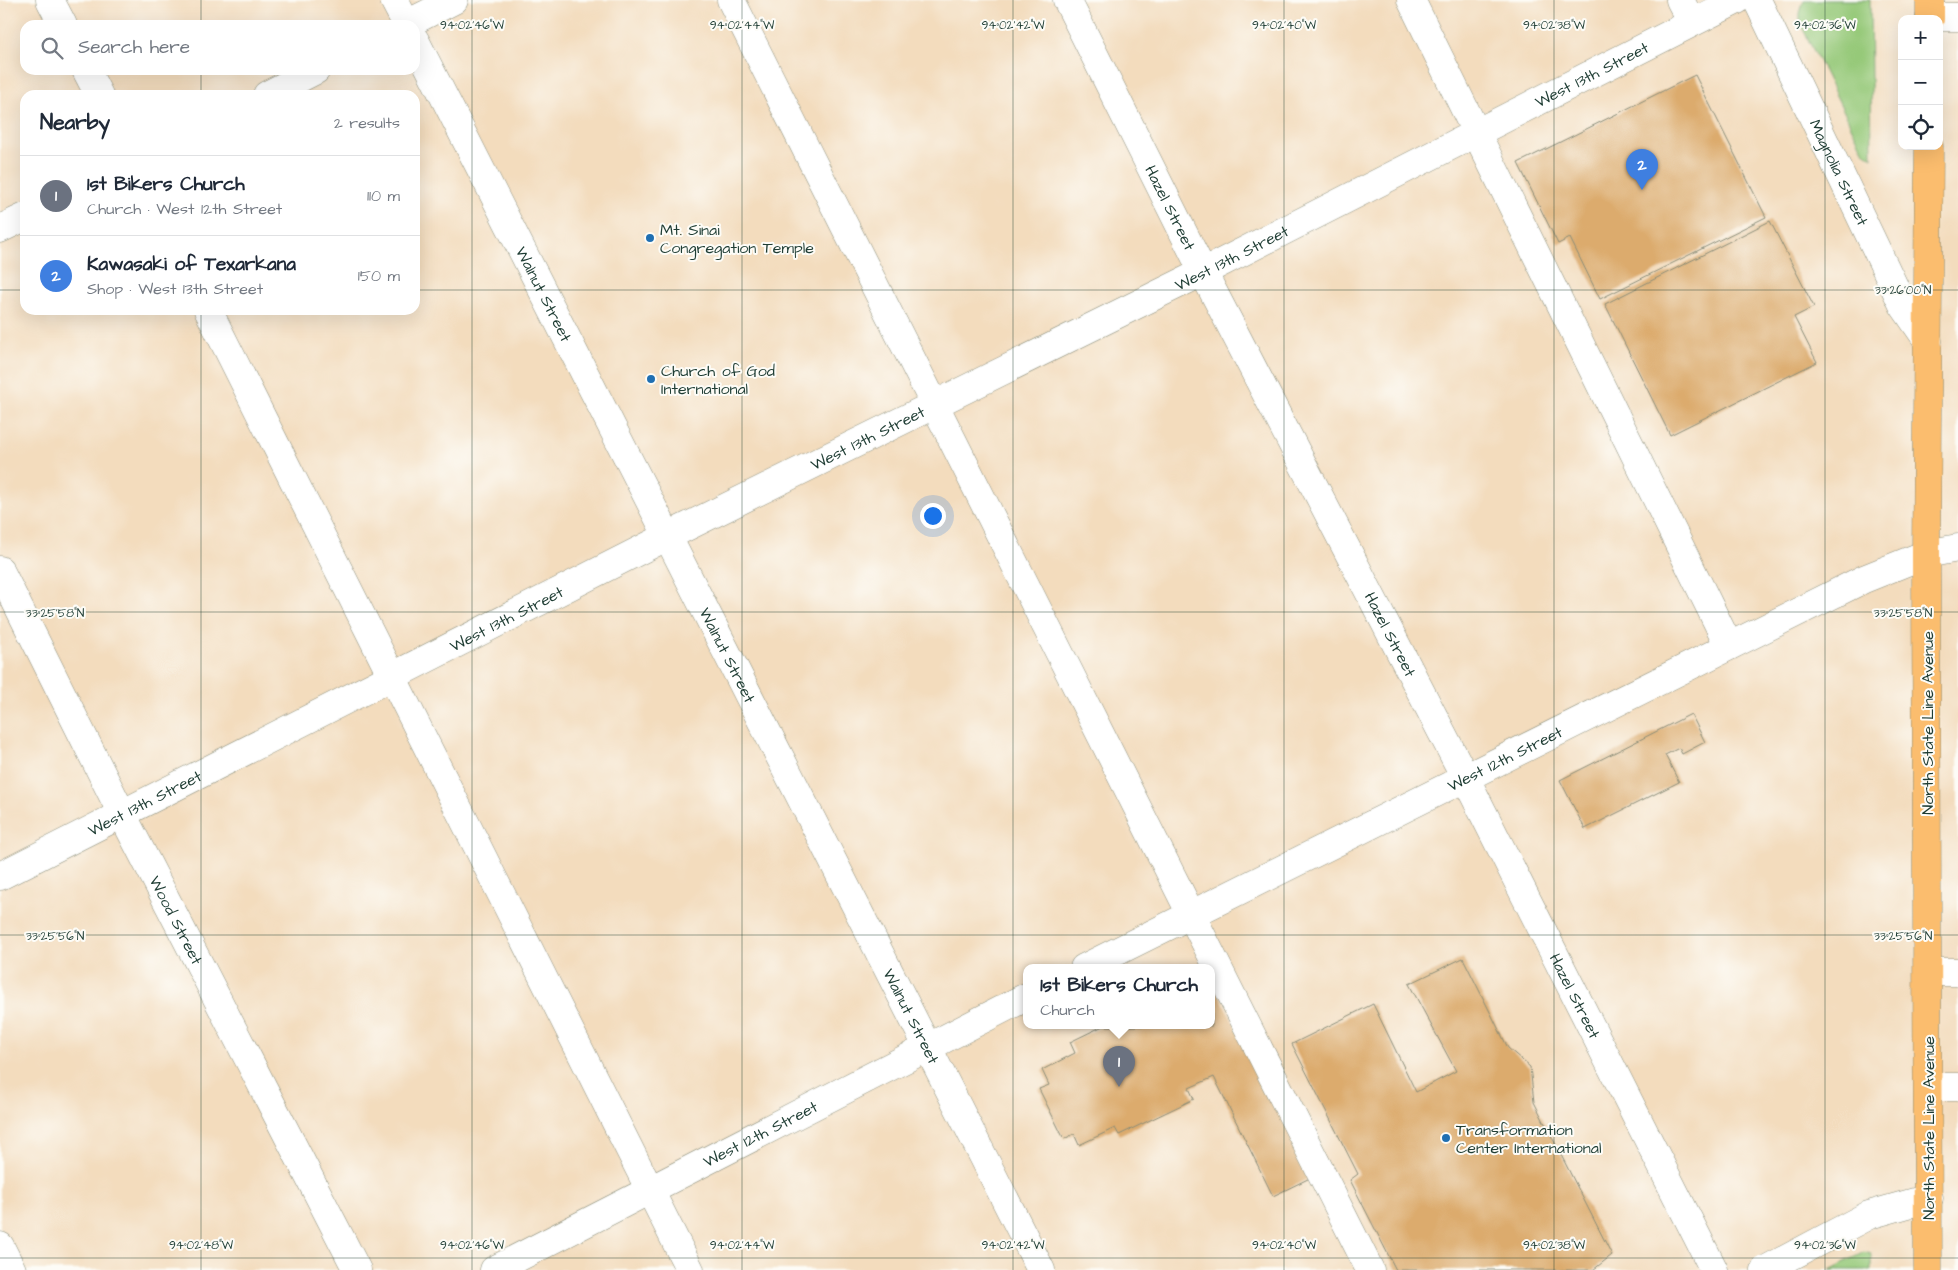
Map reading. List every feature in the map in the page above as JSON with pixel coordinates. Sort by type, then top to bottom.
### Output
[{"type":"main road","name":"North State Line Avenue","points":[[1928,1270],[1929,1087],[1926,554],[1929,150]]},
{"type":"street","points":[[50,0],[60,20]]},
{"type":"street","name":"Walnut Street","points":[[394,0],[404,20]]},
{"type":"street","points":[[420,22],[454,0]]},
{"type":"street","points":[[731,0],[1370,1270]]},
{"type":"street","name":"Hazel Street","points":[[1068,0],[1203,272],[1466,779],[1714,1270]]},
{"type":"street","points":[[1411,0],[1729,646]]},
{"type":"street","name":"West 13th Street","points":[[0,876],[666,537],[1203,272],[1475,132],[1686,11],[1737,0]]},
{"type":"street","name":"Magnolia Street","points":[[1757,0],[1903,305],[1928,341]]},
{"type":"street","points":[[1930,12],[1958,17]]},
{"type":"street","name":"Walnut Street","points":[[420,51],[1040,1270]]},
{"type":"street","points":[[89,75],[96,90]]},
{"type":"street","points":[[277,90],[306,75]]},
{"type":"street","points":[[0,229],[20,219]]},
{"type":"street","points":[[211,315],[690,1270]]},
{"type":"street","name":"West 12th Street","points":[[1092,964],[1864,579],[1926,554],[1958,548]]},
{"type":"street","name":"Wood Street","points":[[0,570],[122,814],[357,1270]]},
{"type":"street","points":[[1928,972],[1958,972]]},
{"type":"street","name":"West 12th Street","points":[[494,1270],[1023,998]]},
{"type":"street","points":[[1929,1087],[1958,1087]]},
{"type":"street","points":[[1765,1270],[1869,1215],[1929,1198]]},
{"type":"street","points":[[0,1246],[12,1270]]},
{"type":"green space","points":[[1804,0],[1870,0],[1872,157],[1864,152],[1800,23],[1800,13]]},
{"type":"green space","points":[[1864,1252],[1871,1254],[1871,1270],[1830,1270]]},
{"type":"building","points":[[1695,75],[1766,217],[1600,299],[1570,238],[1558,244],[1518,163]]},
{"type":"building","points":[[1770,221],[1814,307],[1794,317],[1817,362],[1670,435],[1605,304]]},
{"type":"building","points":[[1691,714],[1705,742],[1682,754],[1679,748],[1665,755],[1679,782],[1585,829],[1560,780]]},
{"type":"building","name":"Transformation Center International","points":[[1463,958],[1508,1048],[1530,1067],[1534,1102],[1612,1255],[1593,1270],[1396,1270],[1350,1180],[1358,1174],[1292,1044],[1373,1004],[1416,1092],[1456,1071],[1409,984]]},
{"type":"building","points":[[1215,987],[1314,1176],[1273,1196],[1214,1077],[1189,1088],[1194,1099],[1119,1135],[1115,1128],[1079,1145],[1074,1134],[1064,1139],[1039,1089],[1049,1085],[1042,1070],[1075,1053],[1070,1042],[1097,1029],[1215,1029]]},
{"type":"place","name":"Kawasaki of Texarkana","points":[[1642,190]]},
{"type":"place","name":"Mt. Sinai Congregation Temple","points":[[650,238]]},
{"type":"place","name":"Church of God International","points":[[651,379]]},
{"type":"place","name":"1st Bikers Church","points":[[1119,1087]]},
{"type":"place","name":"Transformation Center International","points":[[1446,1138]]}]
